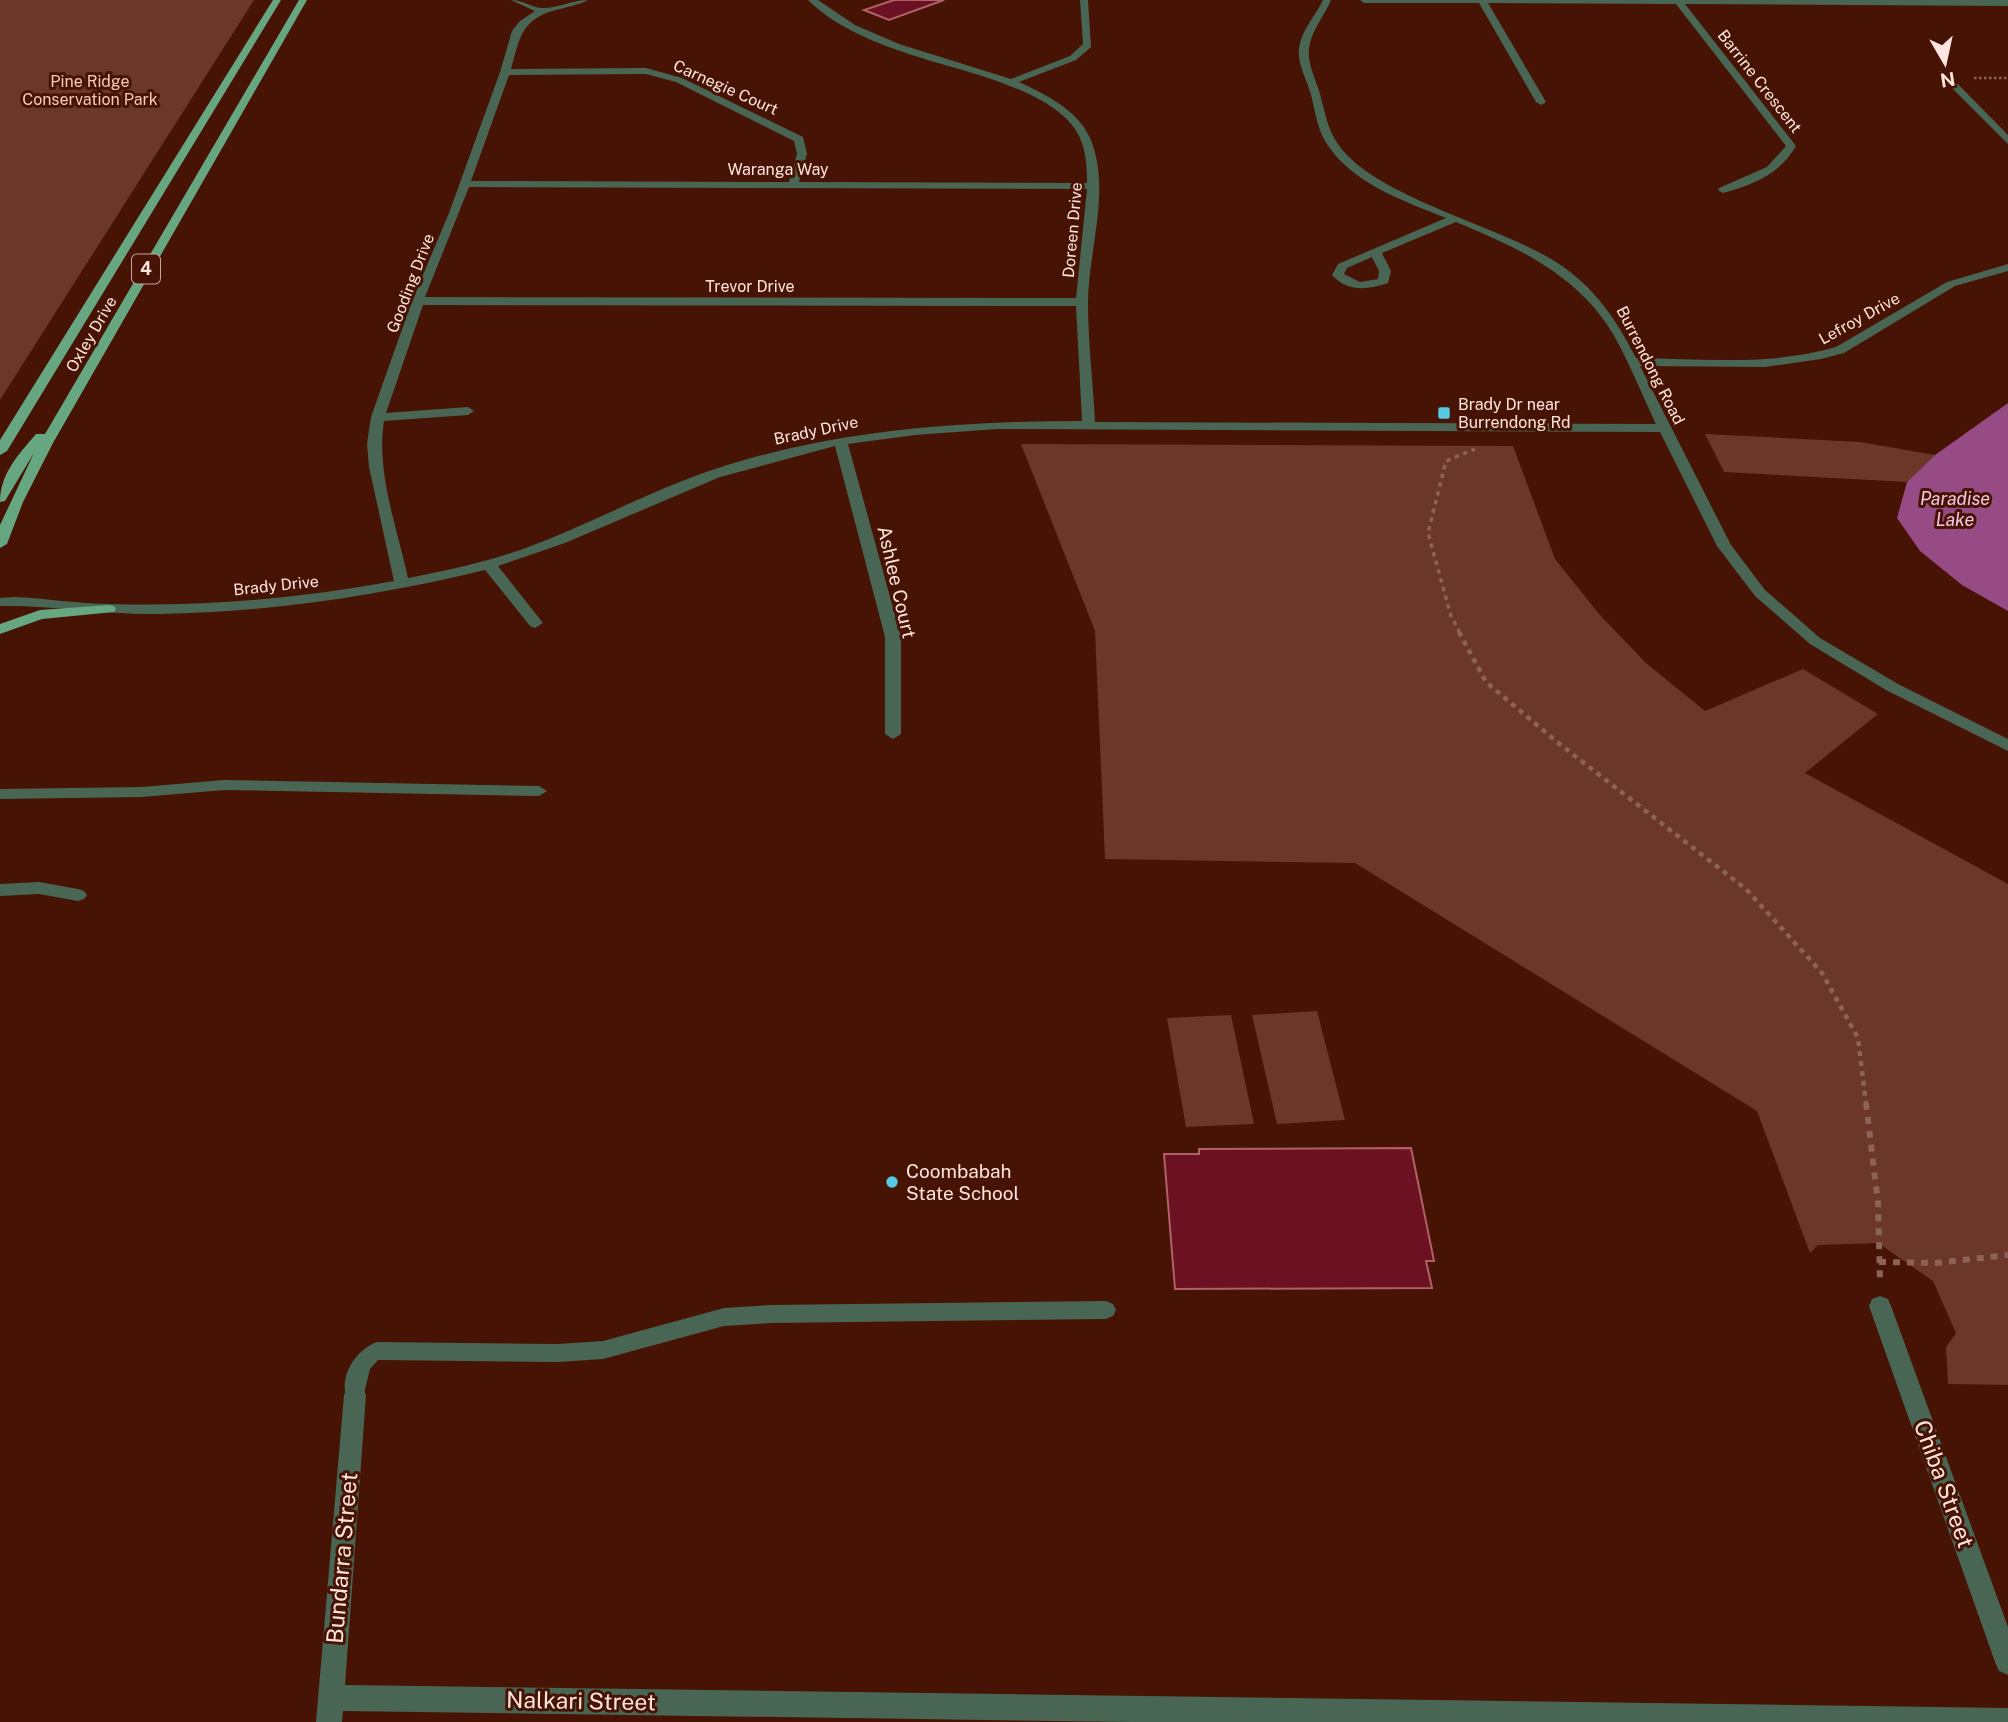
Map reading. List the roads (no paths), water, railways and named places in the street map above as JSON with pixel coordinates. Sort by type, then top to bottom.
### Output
[{"type":"main road","name":"Oxley Drive","points":[[0,451],[276,0]]},
{"type":"main road","name":"Oxley Drive","points":[[0,544],[21,491],[57,424],[303,0]]},
{"type":"main road","points":[[0,498],[21,460],[37,441],[57,424]]},
{"type":"main road","points":[[0,629],[40,615],[109,608]]},
{"type":"street","points":[[515,0],[542,11]]},
{"type":"street","name":"Gooding Drive","points":[[402,583],[376,467],[374,444],[378,417],[418,300],[505,72],[517,31],[523,23],[556,2],[584,0]]},
{"type":"street","name":"Doreen Drive","points":[[812,0],[827,12],[875,37],[1032,92],[1065,115],[1084,135],[1092,168],[1082,302],[1089,426]]},
{"type":"street","points":[[1009,83],[1073,58],[1088,45],[1084,0]]},
{"type":"street","name":"Burrendong Road","points":[[1327,0],[1320,19],[1307,37],[1304,53],[1325,131],[1334,147],[1353,166],[1380,184],[1531,252],[1570,275],[1598,302],[1632,362],[1724,546],[1760,593],[1826,647],[1892,688],[2008,746]]},
{"type":"street","points":[[1364,0],[2008,3]]},
{"type":"street","points":[[1482,0],[1541,103]]},
{"type":"street","name":"Barrine Crescent","points":[[1678,1],[1791,146],[1784,160],[1769,172],[1723,190]]},
{"type":"street","name":"Carnegie Court","points":[[505,72],[646,71],[679,80],[799,139],[802,154],[793,185]]},
{"type":"street","points":[[1942,73],[2008,141]]},
{"type":"street","name":"Waranga Way","points":[[464,184],[1092,186]]},
{"type":"street","points":[[1376,253],[1456,218]]},
{"type":"street","name":"Lefroy Drive","points":[[1632,362],[1792,362],[1823,356],[1840,350],[1951,284],[2008,267]]},
{"type":"street","name":"Trevor Drive","points":[[418,300],[1082,302]]},
{"type":"street","points":[[378,417],[468,411]]},
{"type":"street","name":"Brady Drive","points":[[0,602],[109,608],[270,605],[312,600],[489,565],[561,541],[677,488],[715,474],[840,441],[954,427],[1663,428]]},
{"type":"street","name":"Ashlee Court","points":[[840,441],[864,521],[893,637],[893,734]]},
{"type":"street","points":[[489,565],[534,623]]},
{"type":"street","points":[[0,890],[39,888],[78,895]]},
{"type":"street","name":"Chiba Street","points":[[1880,1306],[2008,1662]]},
{"type":"street","name":"Bundarra Street","points":[[330,1710],[355,1395]]},
{"type":"street","name":"Nalkari Street","points":[[330,1710],[2008,1721]]},
{"type":"lane","points":[[0,794],[142,792],[224,785],[539,791]]},
{"type":"lane","points":[[355,1395],[358,1372],[364,1359],[377,1351],[558,1353],[603,1350],[723,1317],[769,1314],[1106,1310]]},
{"type":"water","name":"Paradise Lake","points":[[2008,403],[2008,611],[1962,585],[1920,551],[1897,518],[1907,482],[1935,455]]},
{"type":"place","name":"Brady Dr near Burrendong Rd","points":[[1444,413]]},
{"type":"place","name":"Coombabah State School","points":[[892,1182]]},
{"type":"park label","name":"Pine Ridge Conservation Park","points":[[90,90]]}]
